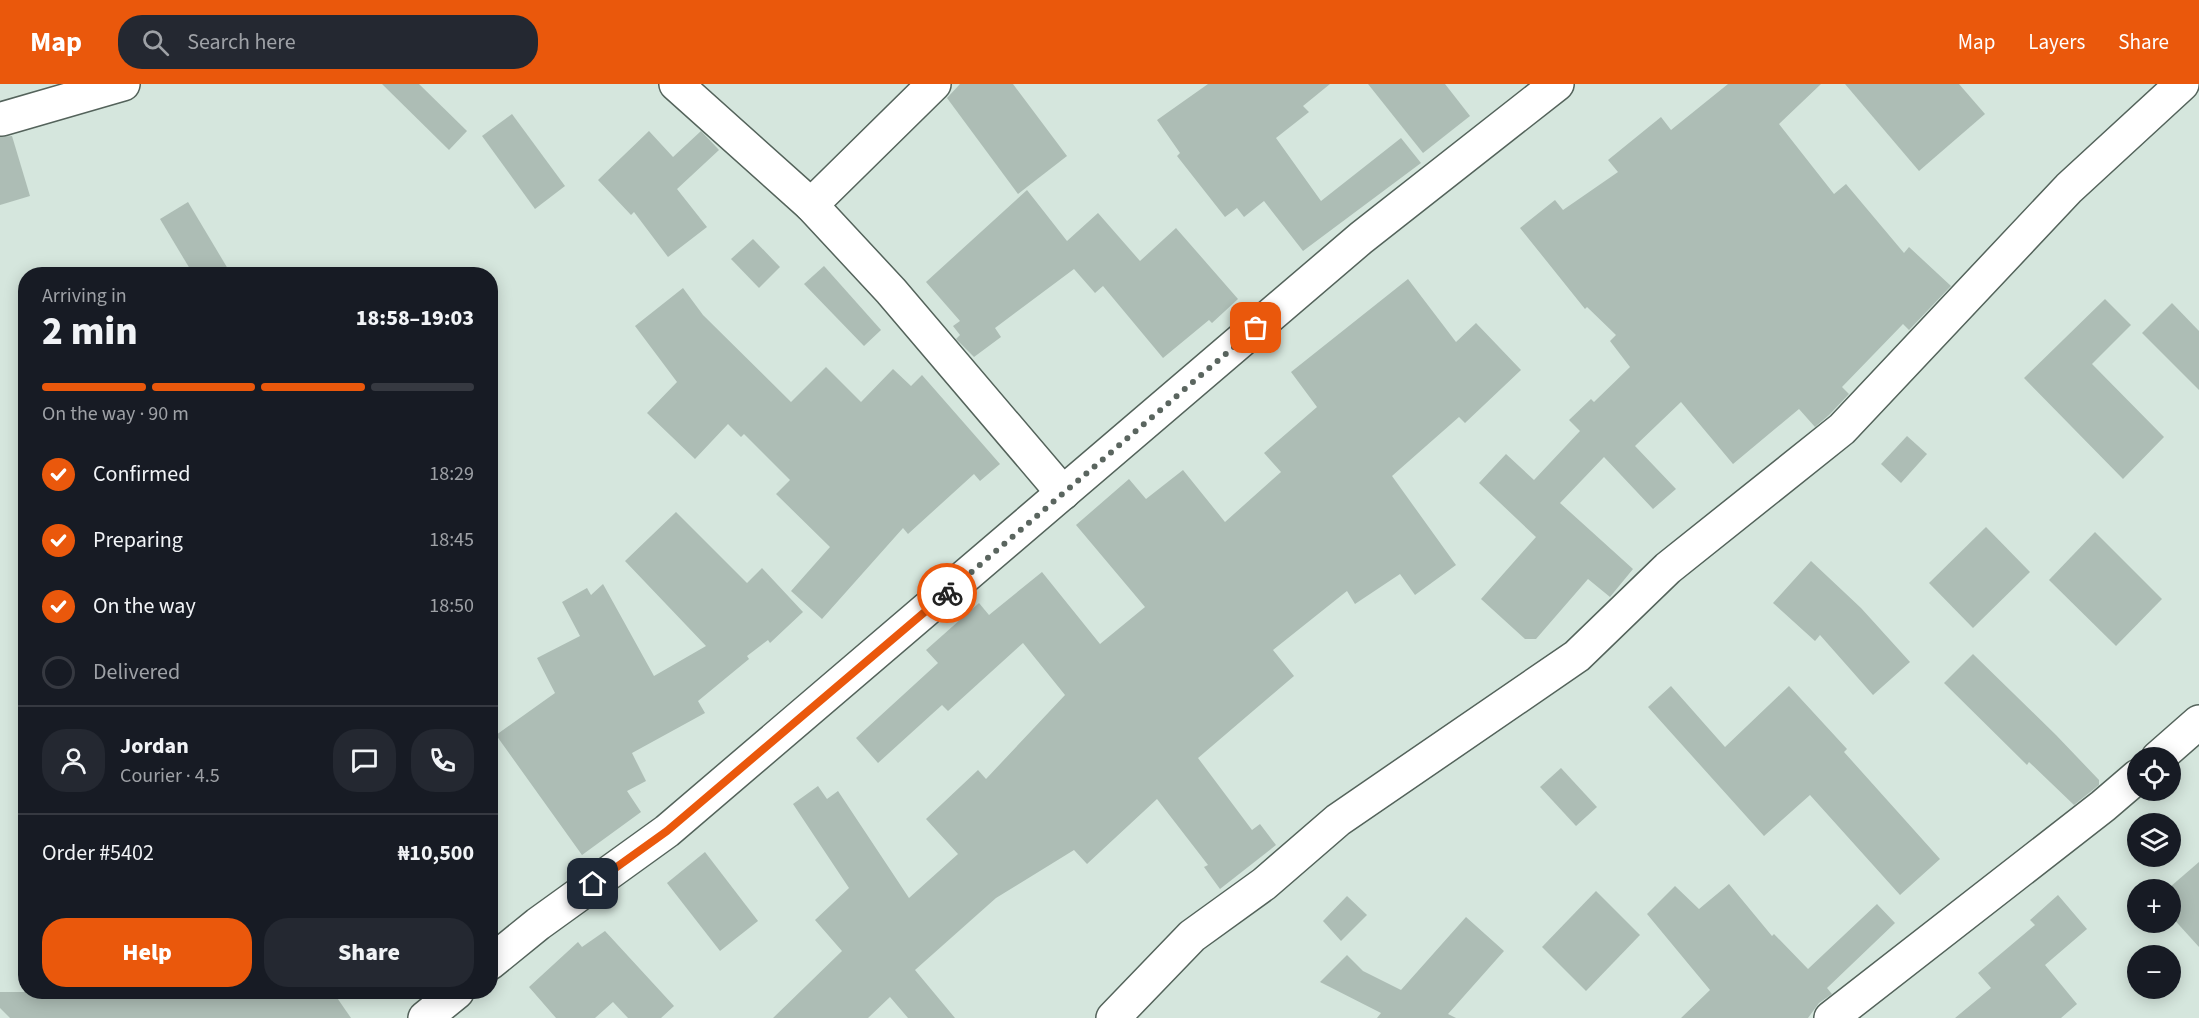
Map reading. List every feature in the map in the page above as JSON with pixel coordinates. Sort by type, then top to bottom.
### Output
[{"type":"street","points":[[2,119],[123,84]]},
{"type":"street","points":[[676,84],[811,205],[891,291],[1064,493]]},
{"type":"street","points":[[811,205],[934,84]]},
{"type":"street","points":[[498,956],[538,924],[667,831],[1361,238],[1557,84]]},
{"type":"street","points":[[1113,1018],[1192,936],[1264,884],[1338,820],[1577,656],[1668,568],[1842,429],[2069,188],[2182,84]]},
{"type":"street","points":[[2171,747],[2199,722]]},
{"type":"street","points":[[1832,1018],[2127,785]]},
{"type":"street","points":[[425,1018],[448,999]]},
{"type":"building","points":[[382,84],[419,84],[467,131],[449,150]]},
{"type":"building","points":[[960,84],[1013,84],[1067,156],[1018,194],[947,98]]},
{"type":"building","points":[[1208,84],[1330,84],[1303,106],[1309,112],[1276,138],[1321,201],[1401,138],[1421,163],[1303,251],[1264,201],[1244,217],[1237,208],[1225,217],[1177,156],[1180,153],[1157,120]]},
{"type":"building","points":[[1368,84],[1445,84],[1470,116],[1423,153]]},
{"type":"building","points":[[1728,84],[1821,84],[1779,124],[1834,194],[1846,184],[1904,253],[1909,247],[1951,286],[1909,330],[1903,324],[1842,387],[1849,394],[1815,427],[1799,409],[1733,464],[1681,402],[1635,446],[1676,489],[1653,509],[1604,457],[1560,503],[1633,569],[1610,597],[1588,579],[1536,639],[1525,639],[1481,599],[1536,537],[1479,483],[1506,454],[1534,480],[1580,431],[1569,420],[1591,399],[1594,402],[1630,367],[1610,341],[1616,335],[1587,307],[1585,309],[1520,228],[1555,200],[1563,210],[1618,172],[1608,160],[1661,117],[1671,130]]},
{"type":"building","points":[[1845,84],[1959,84],[1985,114],[1919,171]]},
{"type":"building","points":[[512,114],[565,186],[535,209],[482,136]]},
{"type":"building","points":[[649,131],[673,157],[701,131],[719,150],[677,189],[707,227],[668,257],[634,212],[631,215],[598,180]]},
{"type":"building","points":[[12,136],[30,196],[0,205],[0,137]]},
{"type":"building","points":[[1027,190],[1067,241],[1098,213],[1140,261],[1176,228],[1238,299],[1212,323],[1209,320],[1163,358],[1103,286],[1095,293],[1074,269],[995,328],[1001,337],[974,357],[956,339],[960,335],[953,326],[960,321],[926,282]]},
{"type":"building","points":[[188,202],[227,267],[189,267],[160,219]]},
{"type":"building","points":[[753,239],[780,267],[759,288],[731,259]]},
{"type":"building","points":[[824,266],[881,330],[864,346],[804,284]]},
{"type":"building","points":[[1408,279],[1456,342],[1476,323],[1521,370],[1465,423],[1459,417],[1392,476],[1456,565],[1415,595],[1400,574],[1355,604],[1347,591],[1273,650],[1294,676],[1198,758],[1252,830],[1260,824],[1276,845],[1220,889],[1204,867],[1208,865],[1157,799],[1087,864],[1074,850],[996,898],[915,970],[955,1018],[908,1018],[890,997],[868,1018],[773,1018],[842,951],[815,920],[849,888],[793,804],[818,786],[827,799],[838,791],[909,898],[958,854],[926,819],[978,770],[986,779],[1065,695],[1023,643],[948,711],[942,705],[878,763],[856,738],[938,663],[926,650],[979,603],[989,615],[1042,572],[1100,644],[1145,607],[1076,525],[1129,479],[1146,499],[1183,470],[1225,522],[1281,472],[1264,453],[1317,407],[1291,372]]},
{"type":"building","points":[[683,288],[703,315],[791,402],[826,367],[861,402],[893,369],[911,386],[922,375],[1000,464],[980,481],[974,474],[908,534],[903,528],[822,619],[791,591],[830,547],[776,494],[790,480],[744,434],[741,437],[728,424],[695,459],[647,413],[677,382],[635,326]]},
{"type":"building","points":[[2105,299],[2131,325],[2092,364],[2164,437],[2123,479],[2024,378]]},
{"type":"building","points":[[2172,303],[2199,331],[2199,390],[2142,333]]},
{"type":"building","points":[[1907,436],[1927,454],[1901,483],[1881,464]]},
{"type":"building","points":[[676,512],[747,583],[762,568],[803,612],[770,643],[768,640],[747,656],[749,659],[698,701],[705,713],[632,753],[646,781],[627,791],[641,812],[582,855],[498,738],[498,734],[555,693],[537,658],[580,636],[562,602],[587,588],[591,595],[603,584],[654,676],[706,646],[625,561]]},
{"type":"building","points":[[1986,527],[2030,572],[1973,628],[1929,583]]},
{"type":"building","points":[[2095,532],[2162,599],[2116,646],[2049,580]]},
{"type":"building","points":[[1811,561],[1861,608],[1910,662],[1873,695],[1820,635],[1815,641],[1773,603]]},
{"type":"building","points":[[1973,654],[2056,735],[2099,780],[2099,785],[2074,805],[2029,762],[2027,765],[1944,683]]},
{"type":"building","points":[[1671,686],[1725,747],[1789,686],[1847,749],[1844,752],[1940,859],[1900,895],[1810,795],[1764,836],[1648,707]]},
{"type":"building","points":[[1561,768],[1597,807],[1576,826],[1540,787]]},
{"type":"building","points":[[705,852],[758,921],[720,951],[667,883]]},
{"type":"building","points":[[2199,862],[2199,947],[2181,927],[2179,879]]},
{"type":"building","points":[[1729,884],[1772,936],[1774,934],[1808,969],[1877,904],[1895,923],[1827,988],[1832,994],[1819,1003],[1808,1018],[1681,1018],[1710,990],[1647,914],[1675,886],[1699,909]]},
{"type":"building","points":[[1596,891],[1640,935],[1586,991],[1542,947]]},
{"type":"building","points":[[2058,895],[2087,929],[2045,965],[2077,1004],[2061,1018],[1955,1018],[1991,988],[1978,973],[2035,925],[2030,920]]},
{"type":"building","points":[[1347,896],[1367,915],[1341,941],[1323,921]]},
{"type":"building","points":[[1466,917],[1504,951],[1448,1014],[1456,1018],[1377,1018],[1381,1013],[1320,982],[1347,955],[1363,971],[1401,990]]},
{"type":"building","points":[[605,931],[674,1006],[661,1018],[628,1018],[613,1002],[595,1018],[556,1018],[529,987],[578,942],[582,947]]},
{"type":"building","points":[[0,992],[18,992],[18,999],[338,999],[351,1018],[10,1018],[0,1008]]},
{"type":"way so far","points":[[947,593],[1256,328]]},
{"type":"route","points":[[593,884],[667,831],[947,593]]}]
